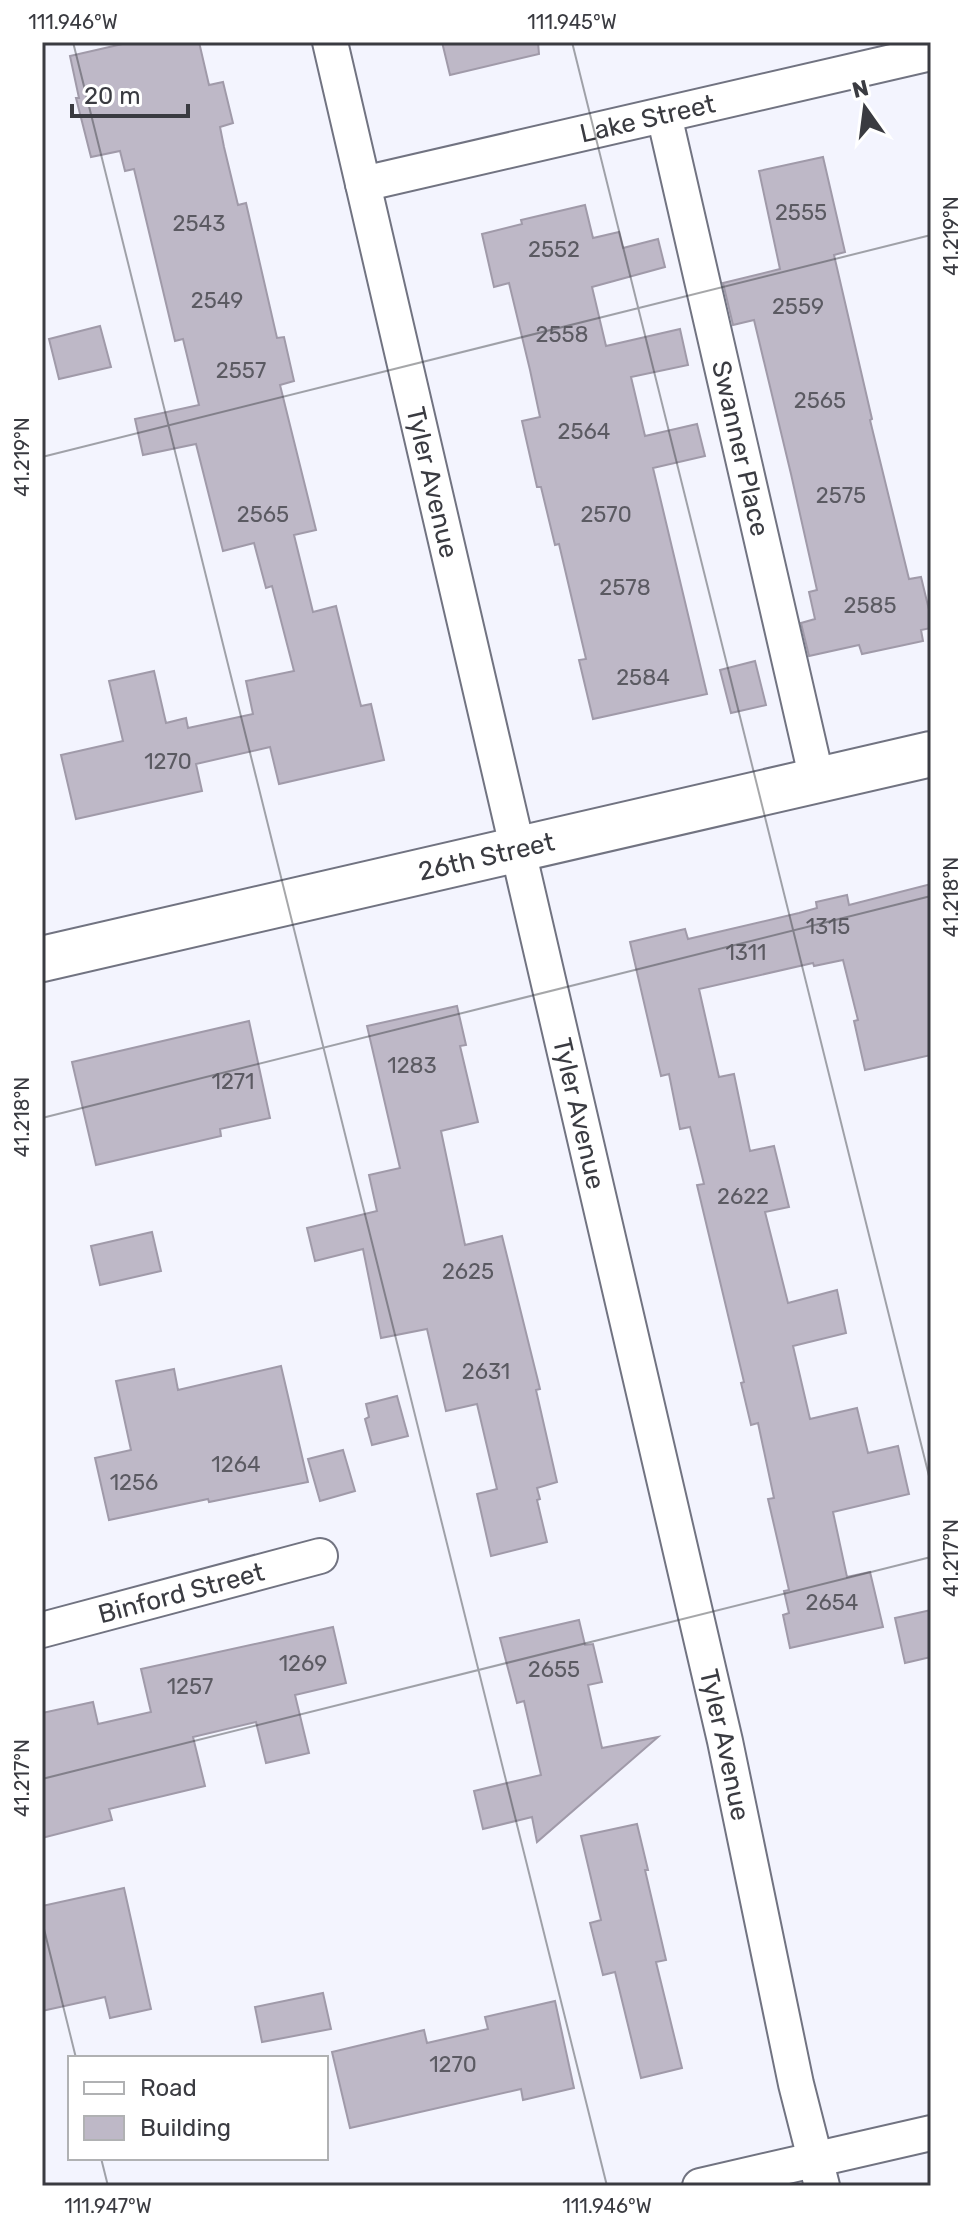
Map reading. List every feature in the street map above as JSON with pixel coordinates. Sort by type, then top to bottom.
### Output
[{"type":"street","name":"Tyler Avenue","points":[[330,42],[721,1725],[796,2084],[818,2172]]},
{"type":"street","name":"Lake Street","points":[[363,184],[931,53]]},
{"type":"street","name":"Swanner Place","points":[[664,115],[817,780]]},
{"type":"street","name":"26th Street","points":[[42,959],[931,754]]},
{"type":"street","name":"Binford Street","points":[[42,1630],[320,1556]]},
{"type":"street","points":[[700,2186],[818,2172],[931,2133]]},
{"type":"building","points":[[131,42],[199,42],[209,85],[223,82],[233,123],[220,127],[224,147],[238,205],[246,203],[277,338],[284,337],[294,381],[280,385],[316,530],[294,535],[313,612],[336,606],[361,706],[371,704],[384,760],[279,784],[270,747],[196,764],[202,791],[76,819],[61,755],[123,741],[109,681],[154,671],[166,723],[186,718],[188,728],[253,714],[246,681],[294,671],[272,586],[266,588],[254,543],[223,551],[196,444],[143,455],[135,419],[199,405],[183,339],[175,341],[134,169],[125,171],[120,151],[91,157],[76,98],[79,98],[70,56]]},
{"type":"building","points":[[442,42],[538,42],[539,54],[450,75]]},
{"type":"building","points":[[823,157],[845,252],[834,255],[870,420],[909,579],[921,577],[931,628],[921,630],[923,641],[862,654],[859,645],[809,656],[801,623],[815,619],[809,592],[817,590],[791,474],[754,320],[733,325],[723,283],[780,269],[759,171]]},
{"type":"building","points":[[585,205],[593,238],[619,232],[623,248],[658,239],[665,267],[592,287],[606,346],[680,329],[688,365],[631,377],[645,436],[697,424],[705,456],[653,468],[707,694],[593,719],[579,660],[586,659],[559,544],[555,545],[541,487],[537,487],[522,421],[540,417],[530,370],[509,283],[494,287],[482,234],[522,224],[521,220]]},
{"type":"building","points":[[100,326],[111,367],[59,379],[49,339]]},
{"type":"building","points":[[755,661],[766,705],[731,713],[720,670]]},
{"type":"building","points":[[931,884],[931,1055],[865,1070],[854,1021],[858,1020],[843,960],[814,966],[813,963],[699,989],[719,1077],[734,1074],[750,1151],[774,1146],[789,1207],[765,1212],[788,1303],[837,1290],[846,1333],[793,1346],[810,1419],[857,1408],[868,1453],[898,1446],[909,1494],[833,1512],[847,1577],[870,1572],[883,1627],[790,1648],[783,1615],[789,1613],[784,1591],[789,1590],[768,1499],[774,1498],[758,1423],[751,1425],[741,1383],[744,1382],[697,1185],[704,1184],[690,1127],[680,1129],[669,1074],[661,1076],[630,942],[685,929],[688,939],[817,908],[816,902],[847,895],[849,905]]},
{"type":"building","points":[[457,1006],[466,1045],[460,1046],[478,1122],[441,1131],[465,1245],[502,1236],[540,1389],[536,1390],[557,1482],[537,1488],[547,1542],[491,1556],[477,1494],[497,1489],[477,1404],[446,1411],[427,1329],[381,1338],[363,1249],[315,1261],[307,1228],[377,1211],[369,1175],[400,1168],[367,1026]]},
{"type":"building","points":[[249,1021],[270,1118],[220,1129],[221,1136],[96,1165],[72,1062]]},
{"type":"building","points":[[152,1232],[161,1271],[100,1285],[91,1246]]},
{"type":"building","points":[[281,1366],[308,1482],[109,1520],[95,1458],[131,1450],[116,1381],[174,1369],[178,1390]]},
{"type":"building","points":[[397,1396],[408,1436],[372,1445],[365,1419],[369,1417],[366,1404]]},
{"type":"building","points":[[343,1450],[355,1491],[320,1501],[308,1459]]},
{"type":"building","points":[[931,1610],[931,1657],[905,1663],[895,1618]]},
{"type":"building","points":[[579,1620],[585,1645],[593,1644],[602,1682],[588,1685],[602,1748],[658,1737],[537,1842],[532,1817],[483,1829],[474,1791],[541,1775],[524,1701],[517,1703],[500,1638]]},
{"type":"building","points":[[333,1627],[346,1683],[295,1695],[309,1753],[266,1763],[256,1722],[193,1737],[205,1786],[109,1809],[112,1820],[42,1838],[42,1713],[93,1702],[98,1724],[151,1712],[141,1669]]},
{"type":"building","points":[[637,1824],[666,1960],[656,1962],[682,2068],[641,2078],[615,1972],[603,1975],[590,1923],[601,1920],[581,1836]]},
{"type":"building","points":[[124,1888],[151,2009],[110,2018],[105,1997],[42,2011],[42,1906]]},
{"type":"building","points":[[323,1993],[331,2029],[262,2042],[255,2007]]},
{"type":"building","points":[[555,2001],[574,2088],[523,2100],[521,2089],[350,2128],[332,2052],[424,2030],[427,2043],[488,2029],[485,2017]]}]
